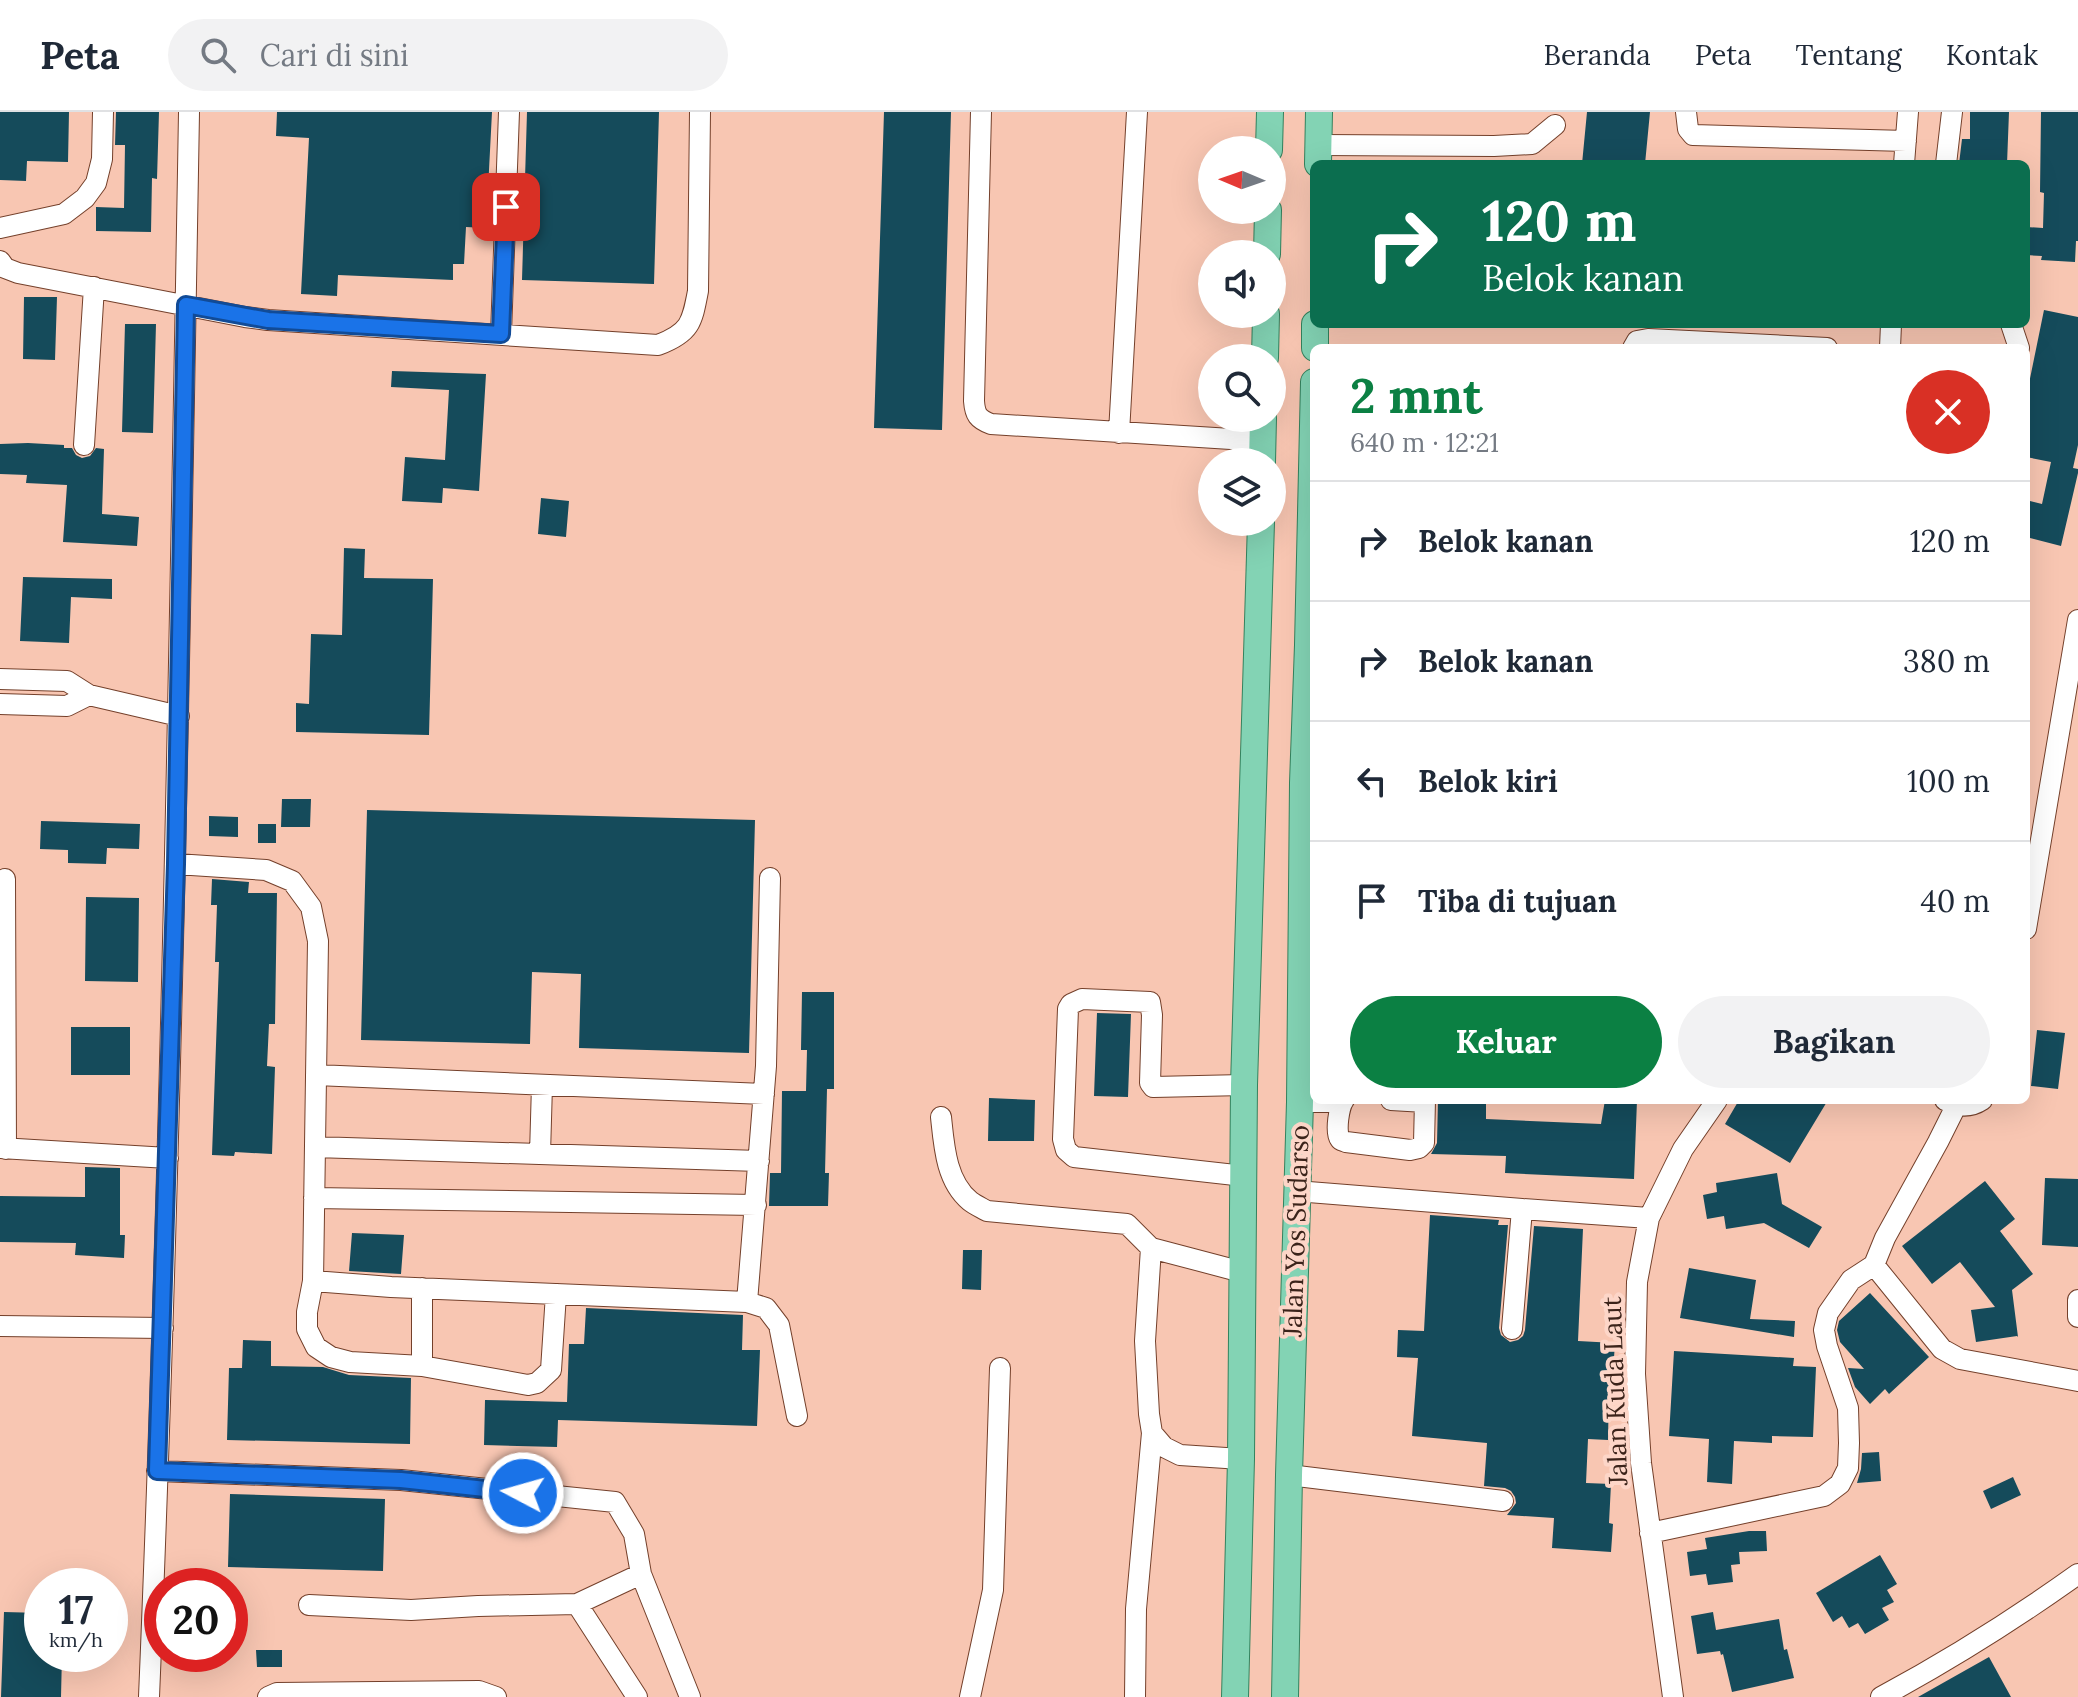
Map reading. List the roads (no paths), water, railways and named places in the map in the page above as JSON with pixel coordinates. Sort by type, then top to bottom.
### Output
[{"type":"main road","points":[[1269,136],[1270,112]]},
{"type":"main road","points":[[1319,112],[1319,154]]},
{"type":"main road","name":"Jalan Yos Sudarso","points":[[1235,1697],[1241,1459],[1244,1085],[1261,536]]},
{"type":"main road","name":"Jalan Yos Sudarso","points":[[1285,1697],[1296,1191],[1308,949],[1310,692]]},
{"type":"street","points":[[0,228],[64,214],[85,198],[96,183],[102,159],[103,112]]},
{"type":"street","points":[[149,1697],[176,864],[189,112]]},
{"type":"street","points":[[501,334],[509,112]]},
{"type":"street","points":[[0,261],[5,268],[18,273],[268,320],[658,345],[686,330],[693,317],[698,291],[700,112]]},
{"type":"street","points":[[981,112],[975,412],[980,420],[991,424],[1263,440]]},
{"type":"street","points":[[1119,433],[1137,112]]},
{"type":"street","points":[[1686,112],[1688,129],[1693,135],[1906,141]]},
{"type":"street","points":[[1904,160],[1908,112]]},
{"type":"street","points":[[1946,160],[1952,112]]},
{"type":"street","points":[[1319,154],[1532,144],[1555,125]]},
{"type":"street","points":[[84,445],[94,287]]},
{"type":"street","points":[[1635,344],[1648,339],[1747,344]]},
{"type":"street","points":[[2030,905],[2078,620]]},
{"type":"street","points":[[0,679],[67,681],[89,695],[179,716]]},
{"type":"street","points":[[0,704],[67,706],[89,695]]},
{"type":"street","points":[[176,864],[266,870],[292,881],[311,907],[318,941],[313,1281],[307,1329],[316,1347],[331,1357],[350,1362],[422,1366],[528,1385],[537,1383],[551,1370],[556,1294]]},
{"type":"street","points":[[747,1302],[764,1094],[770,878]]},
{"type":"street","points":[[5,879],[3,1149],[168,1158]]},
{"type":"street","points":[[1244,1085],[1153,1087],[1150,1083],[1150,1002],[1082,999],[1068,1009],[1063,1139],[1066,1150],[1074,1157],[1244,1176]]},
{"type":"street","points":[[316,1075],[764,1094]]},
{"type":"street","points":[[540,1154],[542,1085]]},
{"type":"street","points":[[1300,1102],[1310,1102]]},
{"type":"street","points":[[1342,1104],[1338,1134],[1341,1140],[1410,1150],[1424,1143],[1425,1104]]},
{"type":"street","name":"Jalan Kuda Laut","points":[[1673,1697],[1641,1463],[1635,1374],[1637,1282],[1649,1218],[1683,1149],[1714,1104]]},
{"type":"street","points":[[1650,1533],[1824,1496],[1840,1484],[1848,1468],[1848,1408],[1827,1346],[1824,1330],[1828,1313],[1851,1280],[1874,1265],[1951,1104]]},
{"type":"street","points":[[941,1117],[945,1152],[953,1178],[969,1201],[987,1211],[1127,1224],[1151,1248],[1242,1272]]},
{"type":"street","points":[[315,1147],[759,1161]]},
{"type":"street","points":[[1296,1191],[1649,1218]]},
{"type":"street","points":[[314,1198],[756,1205]]},
{"type":"street","points":[[1512,1329],[1522,1209]]},
{"type":"street","points":[[1135,1697],[1136,1609],[1152,1433],[1145,1341],[1151,1248]]},
{"type":"street","points":[[1874,1265],[1942,1349],[1951,1355],[2078,1381]]},
{"type":"street","points":[[313,1281],[747,1302],[766,1308],[779,1325],[797,1416]]},
{"type":"street","points":[[422,1288],[422,1366]]},
{"type":"street","points":[[2078,1300],[2078,1317]]},
{"type":"street","points":[[0,1326],[163,1328]]},
{"type":"street","points":[[970,1697],[993,1590],[1000,1368]]},
{"type":"street","points":[[1152,1433],[1164,1447],[1180,1455],[1241,1459]]},
{"type":"street","points":[[157,1471],[401,1480],[615,1502],[634,1534],[641,1574],[690,1697]]},
{"type":"street","points":[[1289,1475],[1503,1501]]},
{"type":"street","points":[[309,1605],[411,1610],[577,1604],[641,1574]]},
{"type":"street","points":[[1881,1697],[1981,1638],[2078,1574]]},
{"type":"street","points":[[577,1604],[637,1697]]},
{"type":"street","points":[[268,1697],[277,1693],[479,1691],[496,1697]]}]
